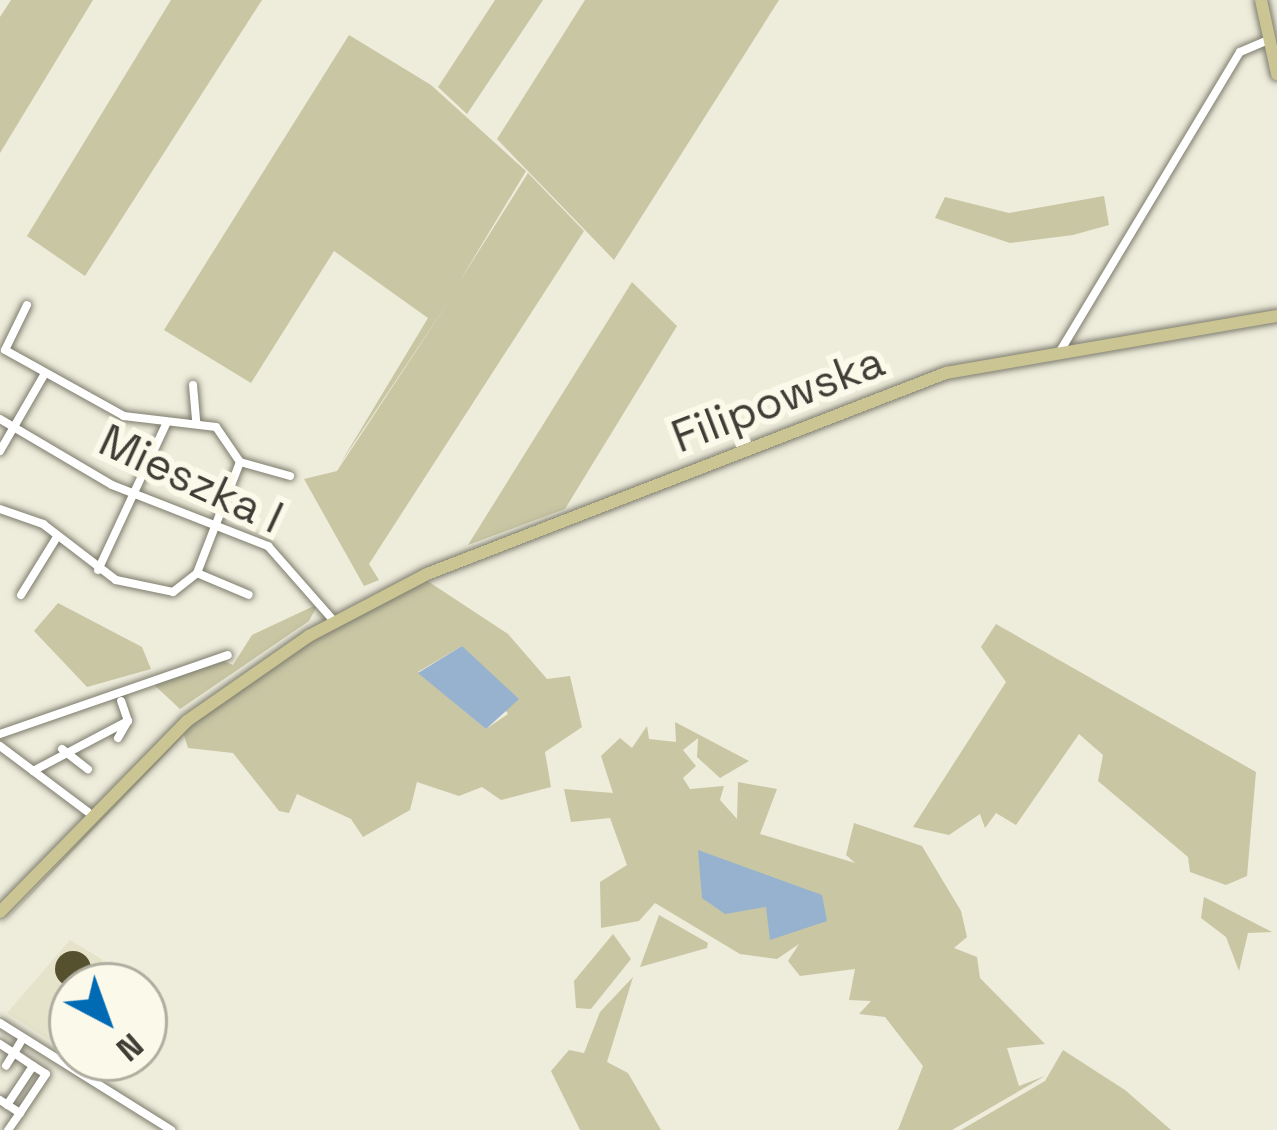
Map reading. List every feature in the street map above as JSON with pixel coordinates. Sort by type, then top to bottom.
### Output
[{"type":"main road","points":[[1261,0],[1277,74]]},
{"type":"main road","name":"Filipowska","points":[[0,912],[88,812],[188,721],[334,621],[465,557],[925,381],[1274,316]]},
{"type":"street","points":[[1059,353],[1240,52],[1270,40]]},
{"type":"street","points":[[0,510],[57,537],[98,570],[161,593],[197,572],[240,462],[232,438],[196,422],[124,416],[44,375],[3,347],[27,305]]},
{"type":"street","points":[[0,451],[44,375]]},
{"type":"street","points":[[194,385],[196,422]]},
{"type":"street","name":"Mieszka I","points":[[0,419],[140,498],[217,523],[289,562],[334,621]]},
{"type":"street","points":[[98,570],[140,498],[167,422]]},
{"type":"street","points":[[240,462],[290,476]]},
{"type":"street","points":[[21,595],[57,537]]},
{"type":"street","points":[[197,572],[249,595]]},
{"type":"street","points":[[0,734],[228,655]]},
{"type":"street","points":[[118,738],[128,721],[121,700]]},
{"type":"street","points":[[33,770],[61,748],[128,721]]},
{"type":"street","points":[[0,746],[88,812]]},
{"type":"street","points":[[61,748],[88,769]]},
{"type":"street","points":[[0,1023],[171,1130]]},
{"type":"street","points":[[6,1066],[23,1037]]},
{"type":"street","points":[[0,1044],[46,1074],[8,1130]]},
{"type":"street","points":[[20,1113],[4,1102],[33,1066]]},
{"type":"shaded area","points":[[11,0],[93,0],[0,153],[0,17]]},
{"type":"shaded area","points":[[171,0],[262,0],[85,276],[27,236]]},
{"type":"shaded area","points":[[495,0],[543,0],[467,114],[438,87]]},
{"type":"shaded area","points":[[585,0],[779,0],[614,260],[497,139]]},
{"type":"shaded area","points":[[349,35],[431,85],[526,171],[458,284],[528,173],[584,231],[369,564],[379,580],[364,586],[304,479],[337,471],[451,298],[340,464],[428,318],[334,251],[251,383],[164,330]]},
{"type":"shaded area","points":[[1104,196],[1109,225],[1073,235],[1010,243],[935,218],[945,197],[1009,213]]},
{"type":"shaded area","points":[[632,282],[677,326],[565,509],[468,545]]},
{"type":"shaded area","points":[[426,580],[508,634],[547,679],[570,676],[582,727],[545,752],[551,787],[501,800],[482,787],[459,796],[417,782],[410,810],[363,837],[351,819],[297,794],[289,813],[279,811],[233,753],[188,748],[184,735],[0,927],[181,730],[314,638]],"holes":[[[462,646],[508,714],[486,729],[418,672]]]},
{"type":"shaded area","points":[[58,603],[142,647],[151,669],[87,687],[34,631]]},
{"type":"shaded area","points":[[318,604],[309,621],[180,709],[151,682],[217,658],[233,665],[252,635]]},
{"type":"shaded area","points":[[996,624],[1256,772],[1247,876],[1226,885],[1190,872],[1188,857],[1098,781],[1103,755],[1079,734],[1016,825],[996,813],[985,828],[980,814],[949,835],[913,827],[1006,682],[981,647]]},
{"type":"shaded area","points":[[675,722],[749,761],[720,778],[697,757],[698,738],[683,750],[696,766],[683,778],[690,789],[724,786],[720,800],[737,819],[738,782],[777,789],[760,834],[855,863],[846,855],[854,823],[922,846],[961,911],[967,937],[954,948],[977,957],[980,978],[1045,1044],[1007,1048],[1019,1086],[1045,1076],[952,1130],[898,1130],[923,1066],[885,1017],[859,1014],[871,1001],[849,1000],[855,969],[800,976],[788,961],[799,944],[777,959],[740,954],[655,903],[639,921],[601,928],[600,882],[627,865],[610,818],[571,822],[564,789],[613,793],[601,756],[620,738],[632,748],[647,726],[649,739],[676,742]]},
{"type":"shaded area","points":[[1204,897],[1272,932],[1248,933],[1239,971],[1226,937],[1201,918]]},
{"type":"shaded area","points":[[659,915],[708,943],[707,948],[640,967]]},
{"type":"shaded area","points":[[613,934],[631,959],[591,1009],[576,1008],[574,981]]},
{"type":"shaded area","points":[[70,940],[103,960],[102,962],[51,962]]},
{"type":"shaded area","points":[[48,965],[48,1039],[7,1013]]},
{"type":"shaded area","points":[[633,977],[607,1062],[628,1073],[661,1130],[580,1130],[551,1071],[569,1050],[584,1053],[600,1012]]},
{"type":"shaded area","points":[[1063,1050],[1125,1090],[1171,1130],[961,1130],[1045,1081]]},
{"type":"water","points":[[462,646],[519,699],[486,729],[418,673]]},
{"type":"water","points":[[698,850],[822,895],[827,921],[770,940],[766,907],[725,914],[702,898]]},
{"type":"building","points":[[66,952],[86,956],[90,962],[56,962]]}]
